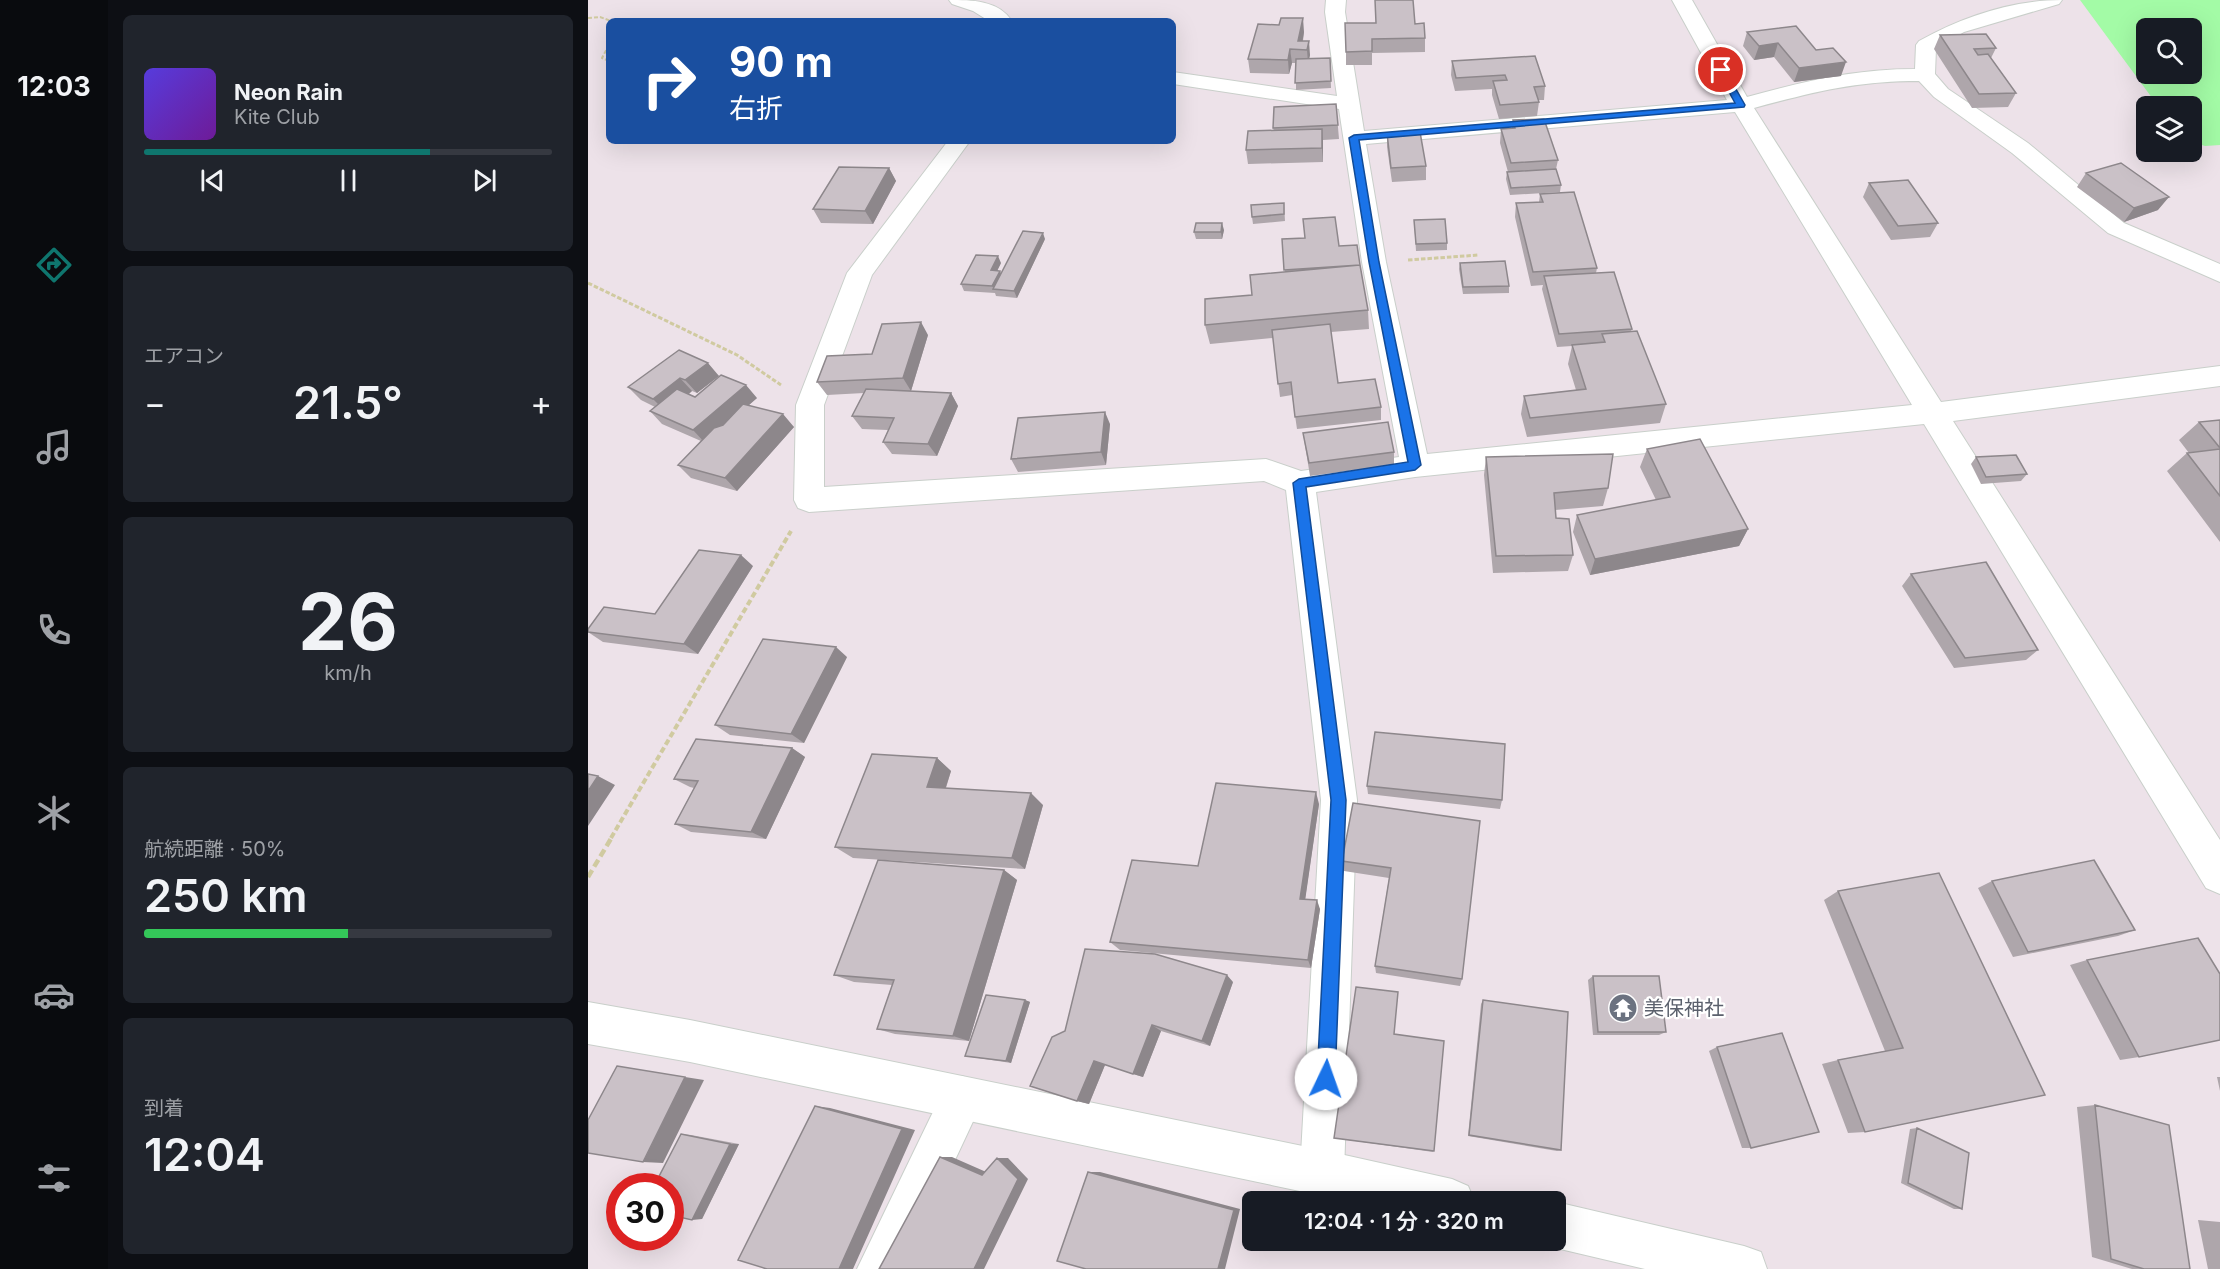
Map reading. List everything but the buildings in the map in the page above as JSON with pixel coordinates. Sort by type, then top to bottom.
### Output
[{"type":"street","points":[[959,0],[980,7],[997,18]]},
{"type":"street","points":[[1336,0],[1335,12],[1374,262],[1415,465]]},
{"type":"street","points":[[1682,0],[1741,105],[2220,875]]},
{"type":"street","points":[[2052,0],[1957,28],[1926,45],[1925,75],[1941,93],[2020,148],[2116,228],[2220,274]]},
{"type":"street","points":[[1354,138],[1741,105],[1827,82],[1878,75],[1925,75]]},
{"type":"street","points":[[1176,78],[1349,104]]},
{"type":"street","points":[[957,144],[860,273],[810,405],[809,500],[1266,470],[1299,483],[1415,465],[1932,413],[2220,376]]},
{"type":"street","points":[[1299,483],[1338,800],[1322,1172]]},
{"type":"street","points":[[588,1023],[690,1041],[1404,1191]]},
{"type":"street","points":[[880,1269],[962,1098]]},
{"type":"street","points":[[1566,1227],[1744,1269]]},
{"type":"path","points":[[588,18],[606,19]]},
{"type":"path","points":[[1374,262],[1479,255]]},
{"type":"path","points":[[588,284],[737,355],[810,405]]},
{"type":"path","points":[[588,877],[809,500]]},
{"type":"shaded area","points":[[2080,0],[2220,0],[2220,145],[2202,145],[2202,96],[2151,96],[2142,84],[2202,84],[2202,18],[2136,18],[2136,76]]},
{"type":"place","name":"美保神社","points":[[1623,1008]]},
{"type":"route","points":[[1326,1079],[1338,800],[1299,483],[1415,465],[1374,262],[1354,138],[1741,105],[1721,70]]}]
